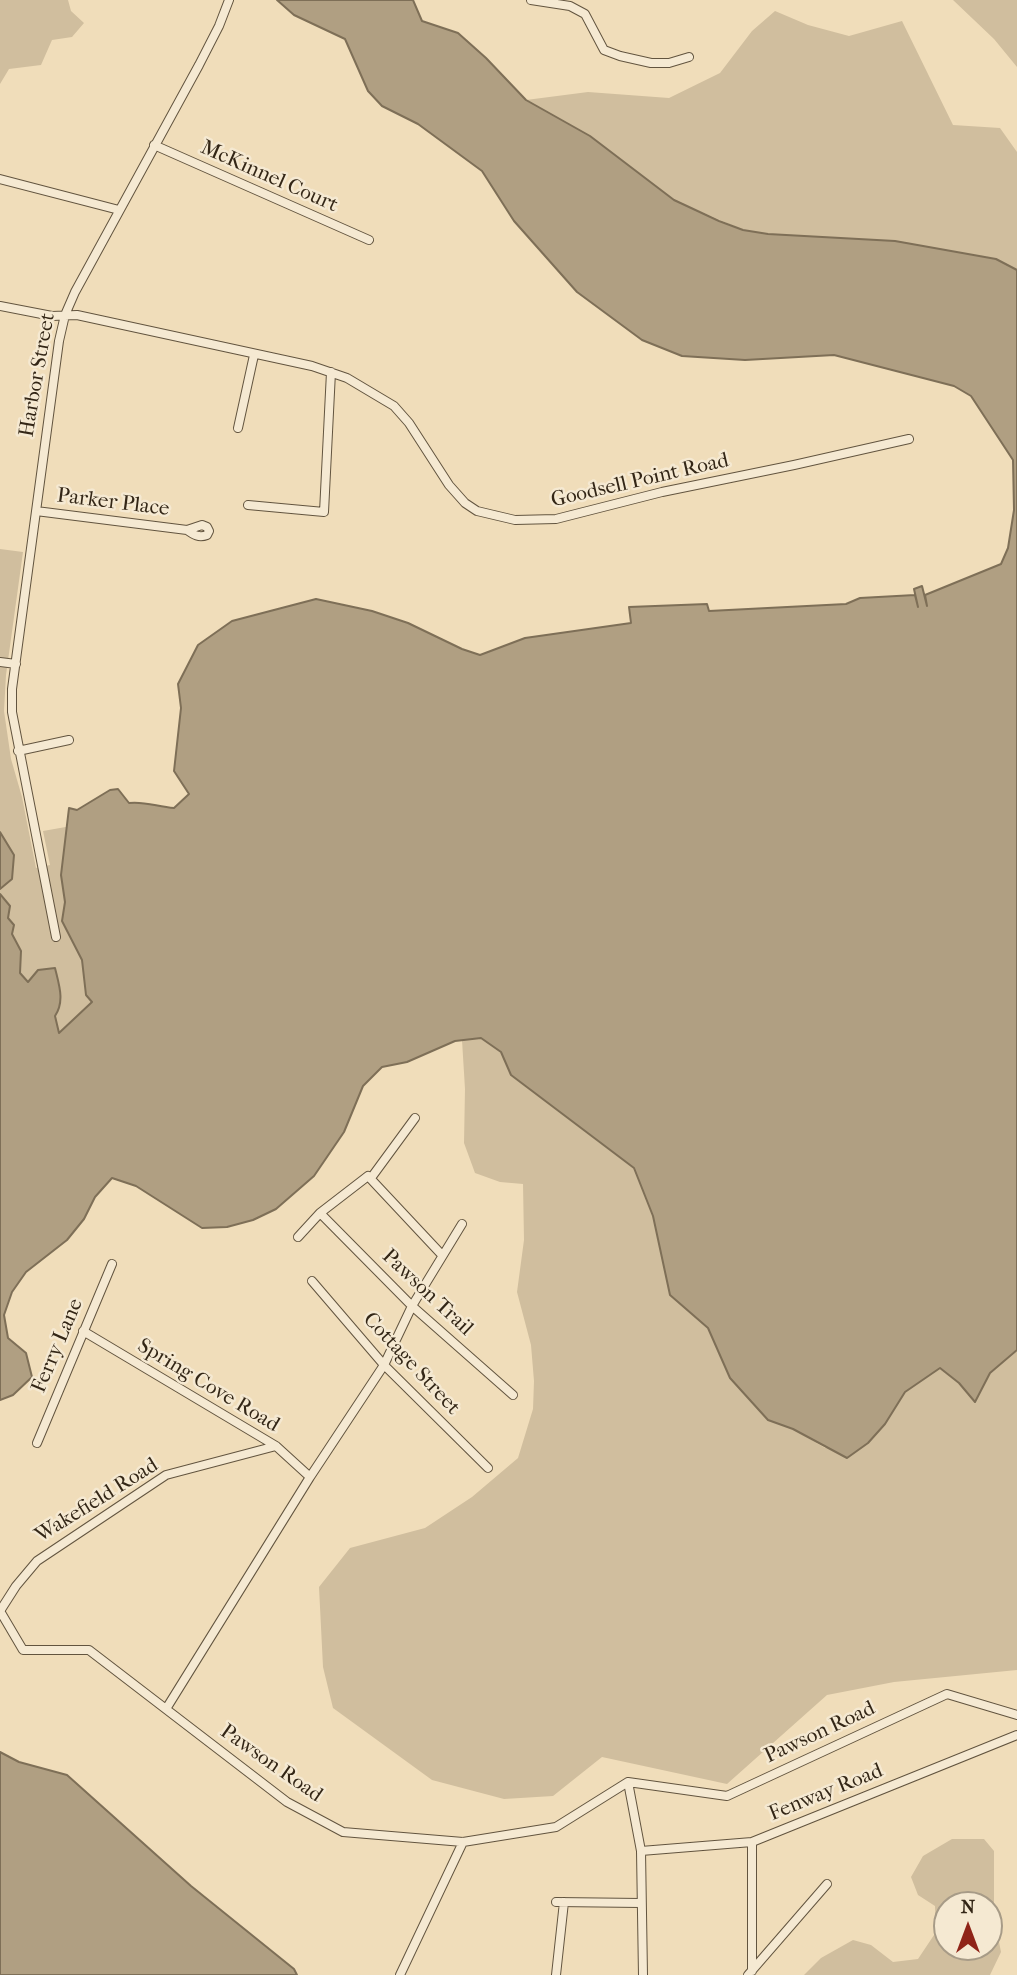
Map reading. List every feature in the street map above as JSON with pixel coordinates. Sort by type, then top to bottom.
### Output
[{"type":"street","name":"Harbor Street","points":[[56,937],[12,712],[54,368],[65,316],[219,26],[229,0]]},
{"type":"street","points":[[531,0],[570,6],[585,14],[604,50],[620,56],[651,64],[669,63],[689,57]]},
{"type":"street","name":"McKinnel Court","points":[[154,145],[369,240]]},
{"type":"street","points":[[0,179],[119,210]]},
{"type":"street","name":"Goodsell Point Road","points":[[0,306],[52,316],[77,315],[331,372],[394,406],[409,423],[449,485],[465,503],[477,510],[515,520],[556,519],[662,492],[909,439]]},
{"type":"street","points":[[238,428],[254,355]]},
{"type":"street","points":[[248,505],[324,512],[331,372]]},
{"type":"street","name":"Parker Place","points":[[36,511],[187,530]]},
{"type":"street","points":[[0,662],[16,664]]},
{"type":"street","points":[[18,751],[69,740]]},
{"type":"street","points":[[371,1178],[415,1118]]},
{"type":"street","points":[[298,1237],[320,1213],[368,1176],[442,1255]]},
{"type":"street","name":"Pawson Trail","points":[[320,1213],[412,1306],[513,1395]]},
{"type":"street","points":[[166,1709],[310,1477],[384,1365],[412,1306],[462,1224]]},
{"type":"street","name":"Ferry Lane","points":[[37,1443],[112,1264]]},
{"type":"street","name":"Cottage Street","points":[[312,1281],[384,1365],[488,1468]]},
{"type":"street","name":"Spring Cove Road","points":[[83,1331],[276,1446],[310,1477]]},
{"type":"street","name":"Wakefield Road","points":[[166,1709],[89,1650],[23,1650],[0,1611],[3,1603],[37,1561],[166,1475],[276,1446]]},
{"type":"street","name":"Pawson Road","points":[[166,1709],[287,1802],[343,1832],[463,1842],[556,1827],[628,1782],[727,1796],[947,1694],[1017,1715]]},
{"type":"street","name":"Fenway Road","points":[[641,1851],[752,1842],[1017,1735]]},
{"type":"street","points":[[628,1782],[641,1851],[643,1975]]},
{"type":"street","points":[[400,1975],[463,1842]]},
{"type":"street","points":[[750,1973],[752,1842]]},
{"type":"street","points":[[750,1973],[827,1884]]},
{"type":"street","points":[[556,1975],[560,1902],[641,1903]]},
{"type":"shaded area","points":[[0,0],[68,0],[71,11],[84,23],[72,37],[52,40],[41,65],[9,69],[0,84]]},
{"type":"shaded area","points":[[277,0],[413,0],[422,21],[458,33],[526,100],[590,136],[674,200],[743,230],[768,234],[895,241],[996,259],[1017,270],[1017,1350],[990,1373],[975,1402],[959,1383],[940,1368],[905,1392],[885,1424],[868,1443],[847,1458],[793,1429],[768,1420],[730,1378],[708,1328],[670,1295],[653,1216],[634,1168],[511,1075],[501,1052],[481,1038],[455,1041],[407,1062],[382,1067],[363,1086],[344,1132],[314,1176],[276,1209],[253,1220],[227,1227],[202,1228],[136,1186],[112,1178],[95,1197],[84,1219],[67,1240],[26,1272],[12,1292],[4,1315],[8,1338],[26,1353],[32,1377],[13,1395],[0,1400],[0,894],[10,906],[8,918],[14,925],[12,934],[21,951],[20,973],[28,982],[38,970],[55,968],[60,993],[60,1005],[55,1016],[59,1033],[92,1002],[86,995],[82,960],[62,921],[65,902],[61,875],[69,808],[77,810],[110,790],[118,789],[129,803],[174,808],[189,794],[174,771],[181,708],[178,684],[198,645],[232,621],[316,599],[372,611],[408,623],[480,655],[525,638],[631,623],[629,607],[707,604],[709,611],[846,604],[860,598],[915,595],[918,607],[914,589],[922,586],[927,606],[925,595],[1001,564],[1008,548],[1014,510],[1013,460],[971,396],[954,386],[834,355],[745,360],[682,356],[642,340],[577,292],[514,221],[482,171],[418,124],[382,106],[368,91],[345,39],[294,15]]},
{"type":"shaded area","points":[[953,0],[1017,0],[1017,67],[994,39]]},
{"type":"shaded area","points":[[775,11],[808,25],[849,36],[902,21],[953,125],[1000,128],[1017,152],[1017,270],[993,258],[895,241],[768,234],[743,230],[674,200],[590,136],[526,100],[588,92],[669,98],[720,73],[752,31]]},
{"type":"shaded area","points":[[0,549],[23,552],[6,675],[4,711],[11,759],[22,797],[36,868],[50,865],[43,831],[77,825],[82,960],[86,995],[92,1002],[58,1034],[20,984],[0,924]]},
{"type":"shaded area","points":[[0,832],[14,855],[12,879],[0,889]]},
{"type":"shaded area","points":[[481,1038],[501,1052],[511,1075],[634,1168],[653,1216],[670,1294],[708,1328],[730,1378],[768,1420],[793,1429],[825,1448],[885,1424],[905,1392],[940,1368],[959,1383],[975,1402],[990,1373],[1017,1350],[1017,1670],[894,1682],[827,1695],[727,1784],[602,1757],[553,1796],[504,1799],[432,1780],[333,1708],[323,1667],[319,1587],[350,1548],[425,1528],[472,1497],[518,1458],[533,1409],[531,1345],[517,1292],[524,1240],[523,1184],[500,1182],[475,1173],[464,1143],[462,1040]]},
{"type":"shaded area","points":[[0,1752],[19,1762],[67,1775],[191,1886],[294,1969],[297,1975],[0,1975]]},
{"type":"shaded area","points":[[952,1839],[984,1839],[994,1851],[994,1891],[933,1891],[933,1905],[918,1895],[911,1877],[923,1856]]},
{"type":"shaded area","points":[[933,1936],[933,1961],[997,1961],[990,1975],[804,1975],[821,1958],[853,1940],[871,1945],[893,1962],[918,1959]]}]
